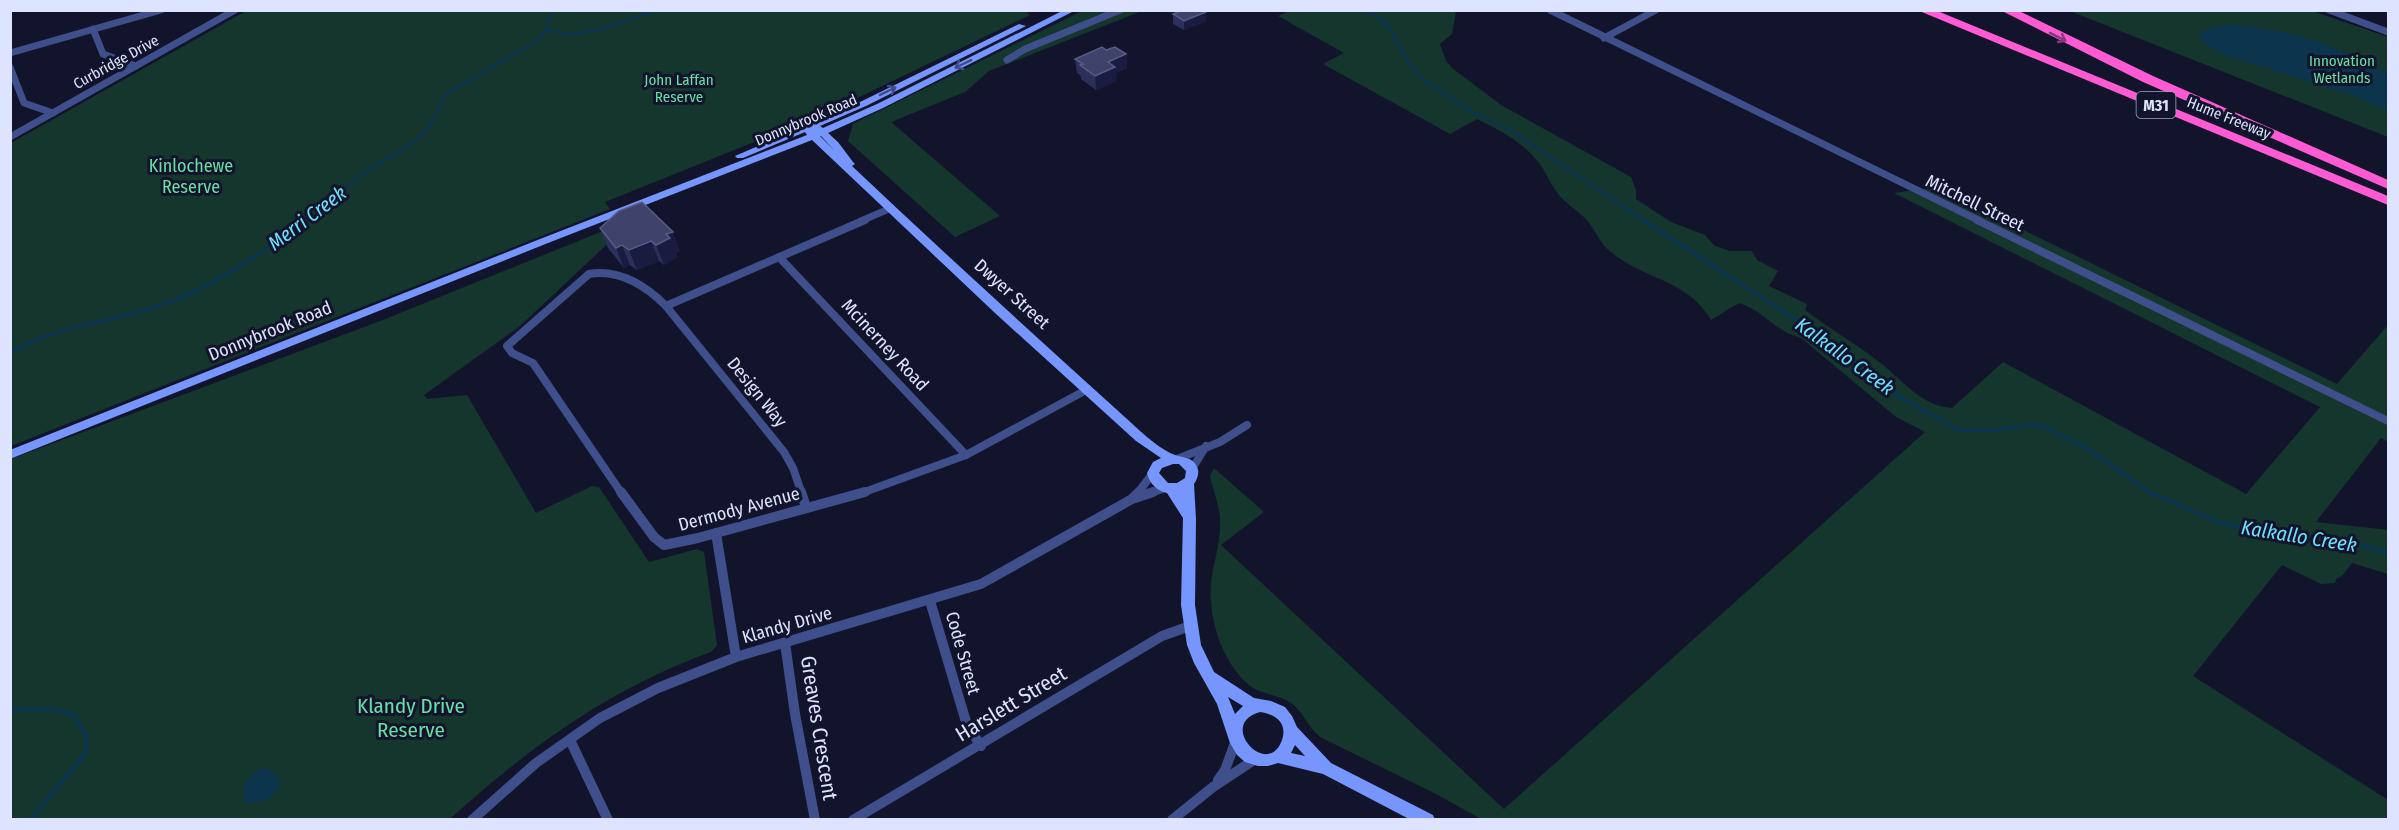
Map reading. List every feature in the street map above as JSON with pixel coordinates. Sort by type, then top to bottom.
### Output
[{"type":"highway","name":"Hume Freeway","points":[[1923,10],[2388,201]]},
{"type":"highway","name":"Hume Freeway","points":[[1952,10],[2388,187]]},
{"type":"highway","points":[[2006,10],[2140,76],[2388,187]]},
{"type":"main road","name":"Donnybrook Road","points":[[817,131],[988,42],[1061,10]]},
{"type":"main road","name":"Donnybrook Road","points":[[16,453],[544,241],[685,178],[880,106],[1072,10]]},
{"type":"main road","name":"Dwyer Street","points":[[817,131],[858,178],[999,310],[1140,438],[1175,459]]},
{"type":"main road","name":"Dwyer Street","points":[[1140,438],[1154,471]]},
{"type":"main road","points":[[1190,520],[1168,488],[1156,482],[1154,471],[1161,462],[1175,459],[1187,462],[1192,469],[1193,477],[1188,484],[1190,520],[1186,603],[1190,626],[1195,648],[1222,700],[1235,736],[1244,752],[1257,758],[1277,756],[1326,768],[1427,819]]},
{"type":"main road","points":[[1168,488],[1188,484]]},
{"type":"main road","points":[[1208,673],[1233,694],[1250,704],[1276,710],[1286,717],[1292,732],[1326,768]]},
{"type":"main road","points":[[1235,736],[1239,719],[1243,714],[1264,708]]},
{"type":"main road","points":[[1277,756],[1289,746],[1292,732]]},
{"type":"street","points":[[10,53],[161,10]]},
{"type":"street","points":[[223,10],[233,11]]},
{"type":"street","points":[[1007,60],[1025,49],[1120,10]]},
{"type":"street","name":"Mitchell Street","points":[[1550,10],[2388,421]]},
{"type":"street","points":[[1604,38],[1656,10]]},
{"type":"street","points":[[2329,10],[2388,32]]},
{"type":"street","name":"Curbridge Drive","points":[[10,137],[233,11]]},
{"type":"street","points":[[93,30],[103,54],[136,66]]},
{"type":"street","points":[[10,67],[24,103],[53,113]]},
{"type":"street","points":[[666,306],[891,208]]},
{"type":"street","name":"Mcinerney Road","points":[[779,257],[966,455]]},
{"type":"street","name":"Design Way","points":[[584,277],[601,272],[639,282],[666,306],[784,452],[793,468],[806,507]]},
{"type":"street","name":"Dermody Avenue","points":[[584,277],[506,347],[512,353],[533,363],[606,471],[660,543],[670,545],[876,489],[966,455],[1088,389]]},
{"type":"street","points":[[1175,459],[1220,442],[1247,425]]},
{"type":"street","points":[[1192,469],[1206,446]]},
{"type":"street","name":"Klandy Drive","points":[[1132,499],[1144,487],[1154,471]]},
{"type":"street","name":"Klandy Drive","points":[[472,819],[536,763],[600,718],[633,700],[687,675],[736,657],[981,584],[1132,499],[1168,488]]},
{"type":"street","points":[[716,533],[736,657]]},
{"type":"street","name":"Code Street","points":[[930,601],[967,725],[981,746]]},
{"type":"street","name":"Harslett Street","points":[[853,819],[981,746],[1162,636],[1190,626]]},
{"type":"street","name":"Greaves Crescent","points":[[785,643],[814,819]]},
{"type":"street","points":[[1213,787],[1225,770],[1235,736]]},
{"type":"street","points":[[570,740],[608,819]]},
{"type":"street","points":[[1172,819],[1213,787],[1257,758]]},
{"type":"green space","points":[[1024,10],[1030,15],[824,114],[605,202],[610,209],[11,446],[11,143],[246,11]]},
{"type":"green space","points":[[1292,10],[1456,11],[1452,34],[1440,44],[1446,61],[1452,68],[1501,105],[1631,177],[1636,190],[1636,199],[1671,222],[1705,235],[1715,246],[1730,251],[1752,251],[1757,260],[1778,271],[1769,286],[1807,304],[1805,310],[1869,354],[1921,397],[1952,408],[2003,362],[2246,494],[2320,407],[1894,193],[1936,187],[2337,384],[2388,325],[2388,442],[2381,438],[2316,522],[2388,530],[2388,574],[2352,563],[2342,576],[2336,579],[2335,583],[2321,584],[2282,565],[2193,676],[2388,800],[2388,819],[1481,819],[1436,794],[1324,739],[1314,731],[1291,703],[1249,685],[1239,676],[1224,652],[1212,611],[1211,584],[1220,529],[1220,515],[1210,476],[1214,468],[1264,512],[1221,545],[1504,809],[1925,432],[1896,417],[1801,338],[1791,335],[1748,306],[1739,303],[1711,320],[1701,306],[1678,288],[1624,262],[1607,249],[1586,219],[1559,195],[1529,151],[1504,133],[1477,119],[1450,134],[1323,64],[1344,53],[1278,16]]},
{"type":"green space","points":[[1082,11],[1142,11],[989,71],[965,92],[891,122],[1000,216],[955,237],[848,141],[853,124]]},
{"type":"green space","name":"Innovation Wetlands","points":[[2070,11],[2312,11],[2388,37],[2388,137]]},
{"type":"green space","name":"Klandy Drive Reserve","points":[[635,218],[520,326],[424,395],[427,399],[467,395],[536,513],[592,486],[599,487],[649,562],[697,549],[704,552],[717,645],[711,652],[639,683],[572,722],[540,744],[450,819],[11,820],[11,459],[383,320]]},
{"type":"water","points":[[2223,25],[2288,33],[2329,46],[2388,74],[2388,111],[2357,97],[2221,54],[2200,40],[2200,32]]},
{"type":"water","points":[[264,768],[275,774],[280,786],[269,799],[247,804],[244,792],[246,782],[254,773]]},
{"type":"building","points":[[1183,10],[1204,10],[1206,12],[1184,21],[1173,14]]},
{"type":"building","points":[[1102,47],[1106,50],[1115,47],[1126,54],[1108,62],[1115,67],[1095,76],[1075,59]]},
{"type":"building","points":[[642,202],[673,232],[666,234],[670,238],[656,245],[651,241],[629,250],[622,245],[616,248],[600,228],[619,211]]},
{"type":"waterway","name":"Merri Creek","points":[[546,30],[551,10]]},
{"type":"waterway","name":"Kalkallo Creek","points":[[546,30],[570,34],[599,30],[658,10]]},
{"type":"waterway","name":"Kalkallo Creek","points":[[1367,10],[1388,25],[1405,57],[1421,78],[1474,113],[1513,132],[1645,221]]},
{"type":"waterway","name":"Merri Creek","points":[[307,221],[364,173],[422,135],[438,112],[445,95],[538,40],[546,30]]},
{"type":"waterway","name":"Merri Creek","points":[[10,353],[61,331],[149,309],[192,293],[232,271],[309,220]]},
{"type":"waterway","name":"Kalkallo Creek","points":[[1643,220],[1830,342],[1898,396],[1959,430],[1994,430],[2038,424],[2088,449],[2152,494]]},
{"type":"waterway","name":"Kalkallo Creek","points":[[2150,492],[2218,522],[2278,535],[2337,538],[2388,553]]},
{"type":"waterway","name":"Merri Creek","points":[[10,710],[48,709],[73,714],[86,736],[86,753],[30,820]]},
{"type":"park label","name":"John Laffan Reserve","points":[[679,88]]},
{"type":"park label","name":"Kinlochewe Reserve","points":[[191,176]]}]
